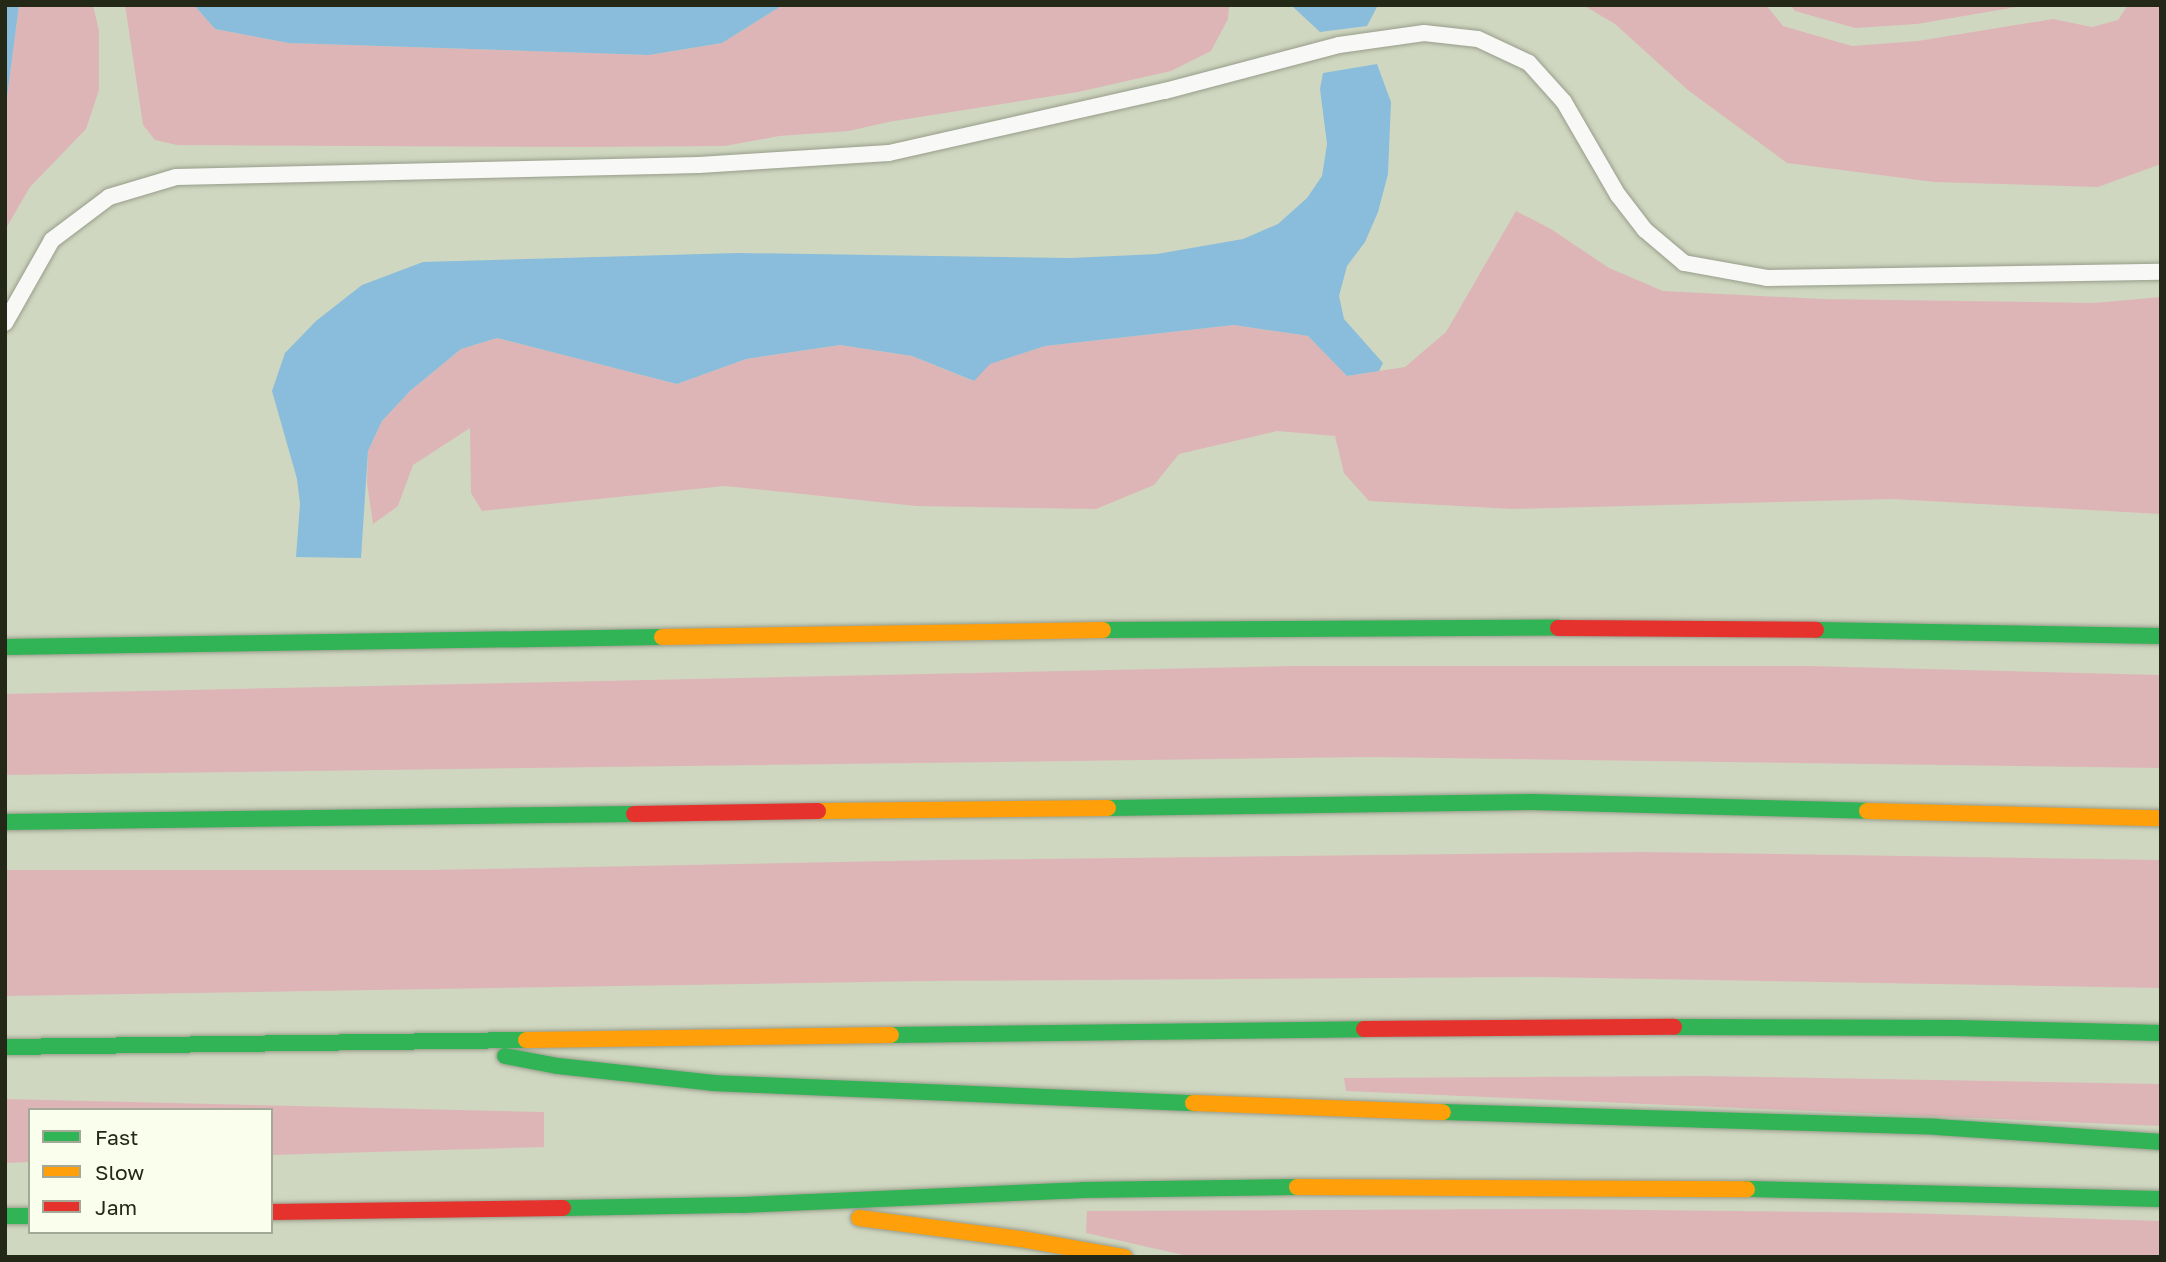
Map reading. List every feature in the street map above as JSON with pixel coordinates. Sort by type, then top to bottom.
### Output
[{"type":"highway","points":[[5,647],[1316,627],[1753,629],[2161,636]]},
{"type":"highway","points":[[5,822],[1532,802],[2161,818]]},
{"type":"highway","points":[[5,1047],[1490,1027],[1957,1028],[2161,1033]]},
{"type":"highway","points":[[420,1041],[558,1066],[714,1083],[892,1092],[1061,1096],[1252,1107],[1937,1127],[2161,1142]]},
{"type":"highway","points":[[273,1212],[742,1205],[1083,1190],[1375,1187],[1765,1189],[2161,1199]]},
{"type":"highway","points":[[742,1205],[1008,1237],[1124,1257]]},
{"type":"highway","points":[[5,1216],[28,1216]]},
{"type":"lane","points":[[5,323],[52,240],[109,197],[176,177],[699,165],[889,153],[1164,91],[1339,45],[1424,33],[1478,39],[1528,63],[1564,102],[1631,213],[1645,230],[1684,263],[1767,278],[2161,272]]},
{"type":"shaded area","points":[[19,5],[93,5],[99,31],[99,90],[86,129],[30,187],[5,230],[5,113]]},
{"type":"shaded area","points":[[125,5],[194,5],[215,29],[289,43],[649,55],[722,43],[783,5],[1229,5],[1228,19],[1211,51],[1171,71],[1078,92],[888,122],[849,131],[779,136],[725,146],[583,147],[177,145],[155,140],[143,125]]},
{"type":"shaded area","points":[[1583,5],[1766,5],[1783,26],[1852,46],[1918,41],[2053,19],[2092,27],[2118,20],[2128,5],[2161,5],[2161,164],[2098,187],[1934,182],[1787,163],[1689,91],[1615,24]]},
{"type":"shaded area","points":[[1790,5],[2028,5],[1917,24],[1855,28],[1795,11]]},
{"type":"shaded area","points":[[1516,211],[1551,229],[1609,268],[1663,291],[1822,299],[2094,303],[2161,297],[2161,514],[1892,499],[1512,509],[1369,501],[1344,473],[1335,436],[1277,431],[1179,454],[1154,485],[1096,509],[916,506],[725,486],[482,511],[471,493],[470,428],[413,465],[398,506],[373,524],[367,483],[368,451],[382,421],[410,391],[461,349],[497,338],[677,384],[746,359],[840,345],[912,356],[973,381],[989,364],[1045,346],[1234,325],[1308,336],[1347,376],[1405,367],[1446,332]]},
{"type":"shaded area","points":[[1290,666],[1809,666],[2161,675],[2161,768],[1371,757],[5,775],[5,694]]},
{"type":"shaded area","points":[[1643,852],[2161,860],[2161,988],[1540,977],[926,981],[5,996],[5,870],[428,870],[942,860]]},
{"type":"shaded area","points":[[1701,1076],[2161,1084],[2161,1126],[1346,1091],[1344,1078]]},
{"type":"shaded area","points":[[5,1099],[544,1112],[544,1147],[273,1155],[273,1108],[28,1108],[28,1162],[5,1163]]},
{"type":"shaded area","points":[[1553,1209],[1904,1213],[2161,1221],[2161,1257],[1192,1257],[1086,1233],[1087,1211]]},
{"type":"water","points":[[5,5],[19,5],[5,113]]},
{"type":"water","points":[[194,5],[783,5],[722,43],[649,55],[289,43],[215,29]]},
{"type":"water","points":[[1291,5],[1378,5],[1367,26],[1320,32]]},
{"type":"water","points":[[1377,64],[1391,102],[1388,174],[1378,212],[1365,242],[1347,266],[1339,296],[1344,319],[1383,363],[1379,371],[1347,376],[1308,336],[1234,325],[1045,346],[990,364],[974,381],[912,356],[840,345],[746,359],[677,384],[497,338],[461,349],[410,391],[382,421],[368,451],[361,558],[296,557],[300,504],[297,479],[272,391],[285,353],[316,321],[362,285],[423,262],[738,253],[1071,258],[1157,254],[1243,239],[1278,224],[1307,198],[1322,176],[1327,144],[1320,89],[1323,73]]},
{"type":"traffic: fast","points":[[1103,630],[1558,628]]},
{"type":"traffic: fast","points":[[1816,630],[2161,636]]},
{"type":"traffic: fast","points":[[5,647],[662,637]]},
{"type":"traffic: fast","points":[[1108,808],[1532,802],[1867,811]]},
{"type":"traffic: fast","points":[[5,822],[634,814]]},
{"type":"traffic: fast","points":[[1674,1027],[1957,1028],[2161,1033]]},
{"type":"traffic: fast","points":[[891,1035],[1364,1029]]},
{"type":"traffic: fast","points":[[5,1047],[526,1040]]},
{"type":"traffic: fast","points":[[505,1056],[558,1066],[714,1083],[1193,1103]]},
{"type":"traffic: fast","points":[[1443,1112],[1937,1127],[2161,1142]]},
{"type":"traffic: fast","points":[[563,1208],[742,1205],[1083,1190],[1297,1187]]},
{"type":"traffic: fast","points":[[1747,1189],[2161,1199]]},
{"type":"traffic: fast","points":[[5,1216],[28,1216]]},
{"type":"traffic: slow","points":[[662,637],[1103,630]]},
{"type":"traffic: slow","points":[[818,811],[1108,808]]},
{"type":"traffic: slow","points":[[1867,811],[2161,818]]},
{"type":"traffic: slow","points":[[526,1040],[891,1035]]},
{"type":"traffic: slow","points":[[1193,1103],[1443,1112]]},
{"type":"traffic: slow","points":[[1297,1187],[1747,1189]]},
{"type":"traffic: slow","points":[[859,1218],[1021,1239],[1124,1257]]},
{"type":"traffic: jam","points":[[1558,628],[1816,630]]},
{"type":"traffic: jam","points":[[634,814],[818,811]]},
{"type":"traffic: jam","points":[[1364,1029],[1674,1027]]},
{"type":"traffic: jam","points":[[273,1212],[563,1208]]}]
